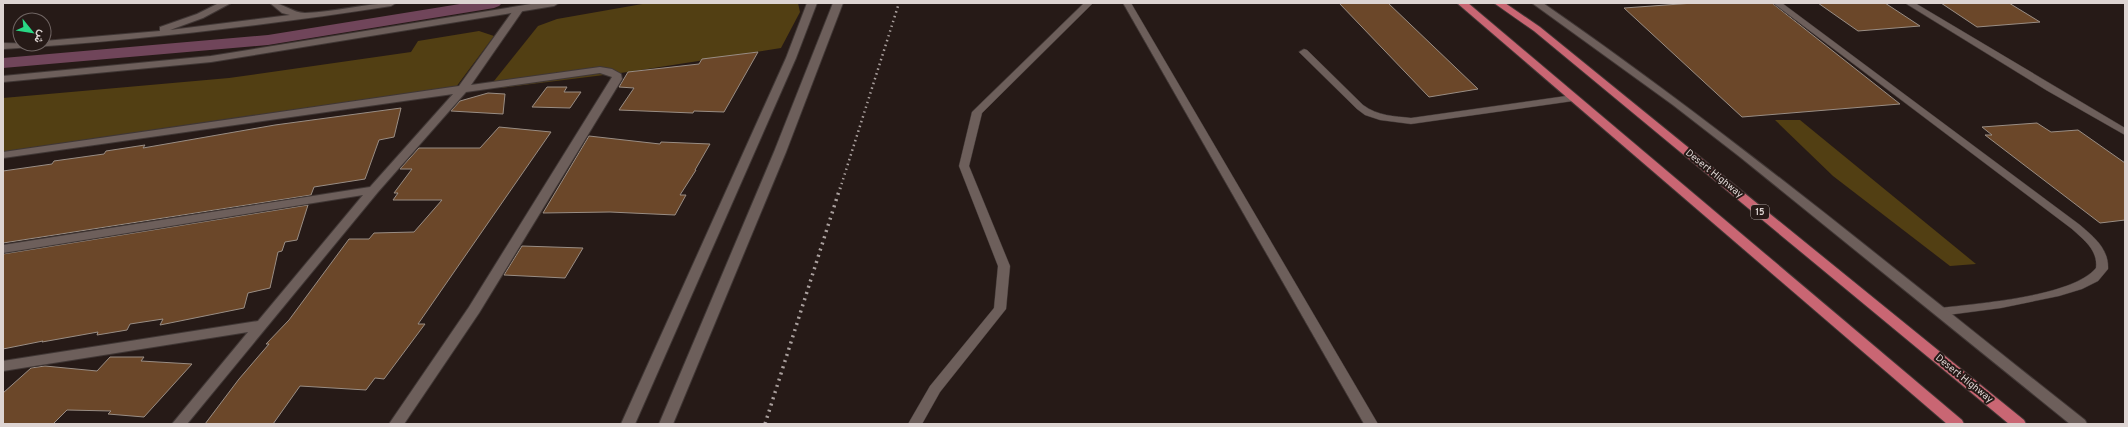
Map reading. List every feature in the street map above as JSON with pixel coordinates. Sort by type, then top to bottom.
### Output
[{"type":"highway","points":[[1462,3],[1957,424]]},
{"type":"highway","name":"Desert Highway","points":[[1499,3],[1537,29],[2019,424]]},
{"type":"street","points":[[109,40],[178,24],[200,16],[226,3]]},
{"type":"street","points":[[275,3],[285,11],[305,17]]},
{"type":"street","points":[[52,44],[109,40],[226,28],[391,3]]},
{"type":"street","points":[[3,79],[211,59],[554,3]]},
{"type":"street","points":[[628,424],[791,58],[812,3]]},
{"type":"street","points":[[666,424],[780,152],[838,3]]},
{"type":"street","points":[[1537,3],[1726,141],[2080,424]]},
{"type":"street","points":[[179,424],[374,190],[462,90],[518,10]]},
{"type":"street","points":[[3,155],[226,122],[600,70],[608,71],[617,76],[474,310],[396,424]]},
{"type":"street","points":[[3,249],[374,190]]},
{"type":"street","points":[[5,367],[260,325]]},
{"type":"lane","points":[[915,424],[935,389],[1000,309],[1004,266],[964,166],[977,112],[1089,3]]},
{"type":"lane","points":[[1127,3],[1371,424]]},
{"type":"lane","points":[[1777,3],[2076,227],[2096,247],[2102,259],[2102,270],[2092,281],[2066,291],[2023,301],[1940,312]]},
{"type":"lane","points":[[1910,3],[2049,88],[2125,132]]},
{"type":"lane","points":[[1304,52],[1360,107],[1368,113],[1383,118],[1411,120],[1573,98]]},
{"type":"shaded area","points":[[648,3],[798,3],[800,12],[781,48],[628,72],[501,88],[494,81],[538,26],[557,19]]},
{"type":"shaded area","points":[[479,31],[494,36],[456,87],[3,155],[3,98],[229,78],[411,52],[418,41]]},
{"type":"shaded area","points":[[1775,120],[1800,120],[1976,264],[1950,266],[1833,176]]},
{"type":"building","points":[[1339,3],[1388,3],[1478,89],[1429,97]]},
{"type":"building","points":[[1694,3],[1772,3],[1900,104],[1742,117],[1624,8]]},
{"type":"building","points":[[1818,3],[1885,3],[1920,26],[1858,31]]},
{"type":"building","points":[[1941,3],[2009,3],[2040,22],[1977,27]]},
{"type":"building","points":[[758,52],[724,112],[694,111],[693,113],[619,110],[634,88],[619,87],[628,72],[699,64],[702,59]]},
{"type":"building","points":[[547,87],[567,87],[564,92],[581,92],[570,108],[532,107]]},
{"type":"building","points":[[488,93],[505,94],[503,114],[451,111],[460,101]]},
{"type":"building","points":[[401,108],[394,137],[379,140],[365,179],[314,187],[311,195],[3,243],[3,171],[52,164],[54,161],[104,154],[106,151],[145,145],[143,148],[275,125]]},
{"type":"building","points":[[2037,123],[2051,132],[2078,130],[2125,163],[2125,220],[2100,223],[1985,135],[1992,135],[1982,127]]},
{"type":"building","points":[[499,127],[551,132],[418,324],[425,324],[384,379],[375,378],[366,390],[300,386],[273,424],[205,424],[239,379],[269,344],[266,344],[289,320],[349,239],[369,239],[374,233],[414,232],[442,200],[393,200],[398,193],[394,193],[412,169],[400,169],[419,148],[480,148]]},
{"type":"building","points":[[589,136],[660,144],[661,142],[710,144],[680,195],[686,195],[675,215],[610,212],[543,213]]},
{"type":"building","points":[[308,205],[297,240],[285,242],[282,251],[278,252],[270,288],[248,293],[244,308],[160,325],[163,319],[130,324],[127,330],[97,335],[98,332],[3,349],[3,254]]},
{"type":"building","points":[[522,246],[583,248],[565,278],[504,275]]},
{"type":"building","points":[[110,357],[144,357],[141,361],[192,364],[144,417],[108,414],[111,411],[67,410],[53,424],[3,424],[3,393],[31,368],[45,366],[97,371]]},
{"type":"waterway","points":[[3,63],[268,40],[494,3]]},
{"type":"railway","points":[[840,189],[899,3]]},
{"type":"railway","points":[[765,424],[840,188]]}]
